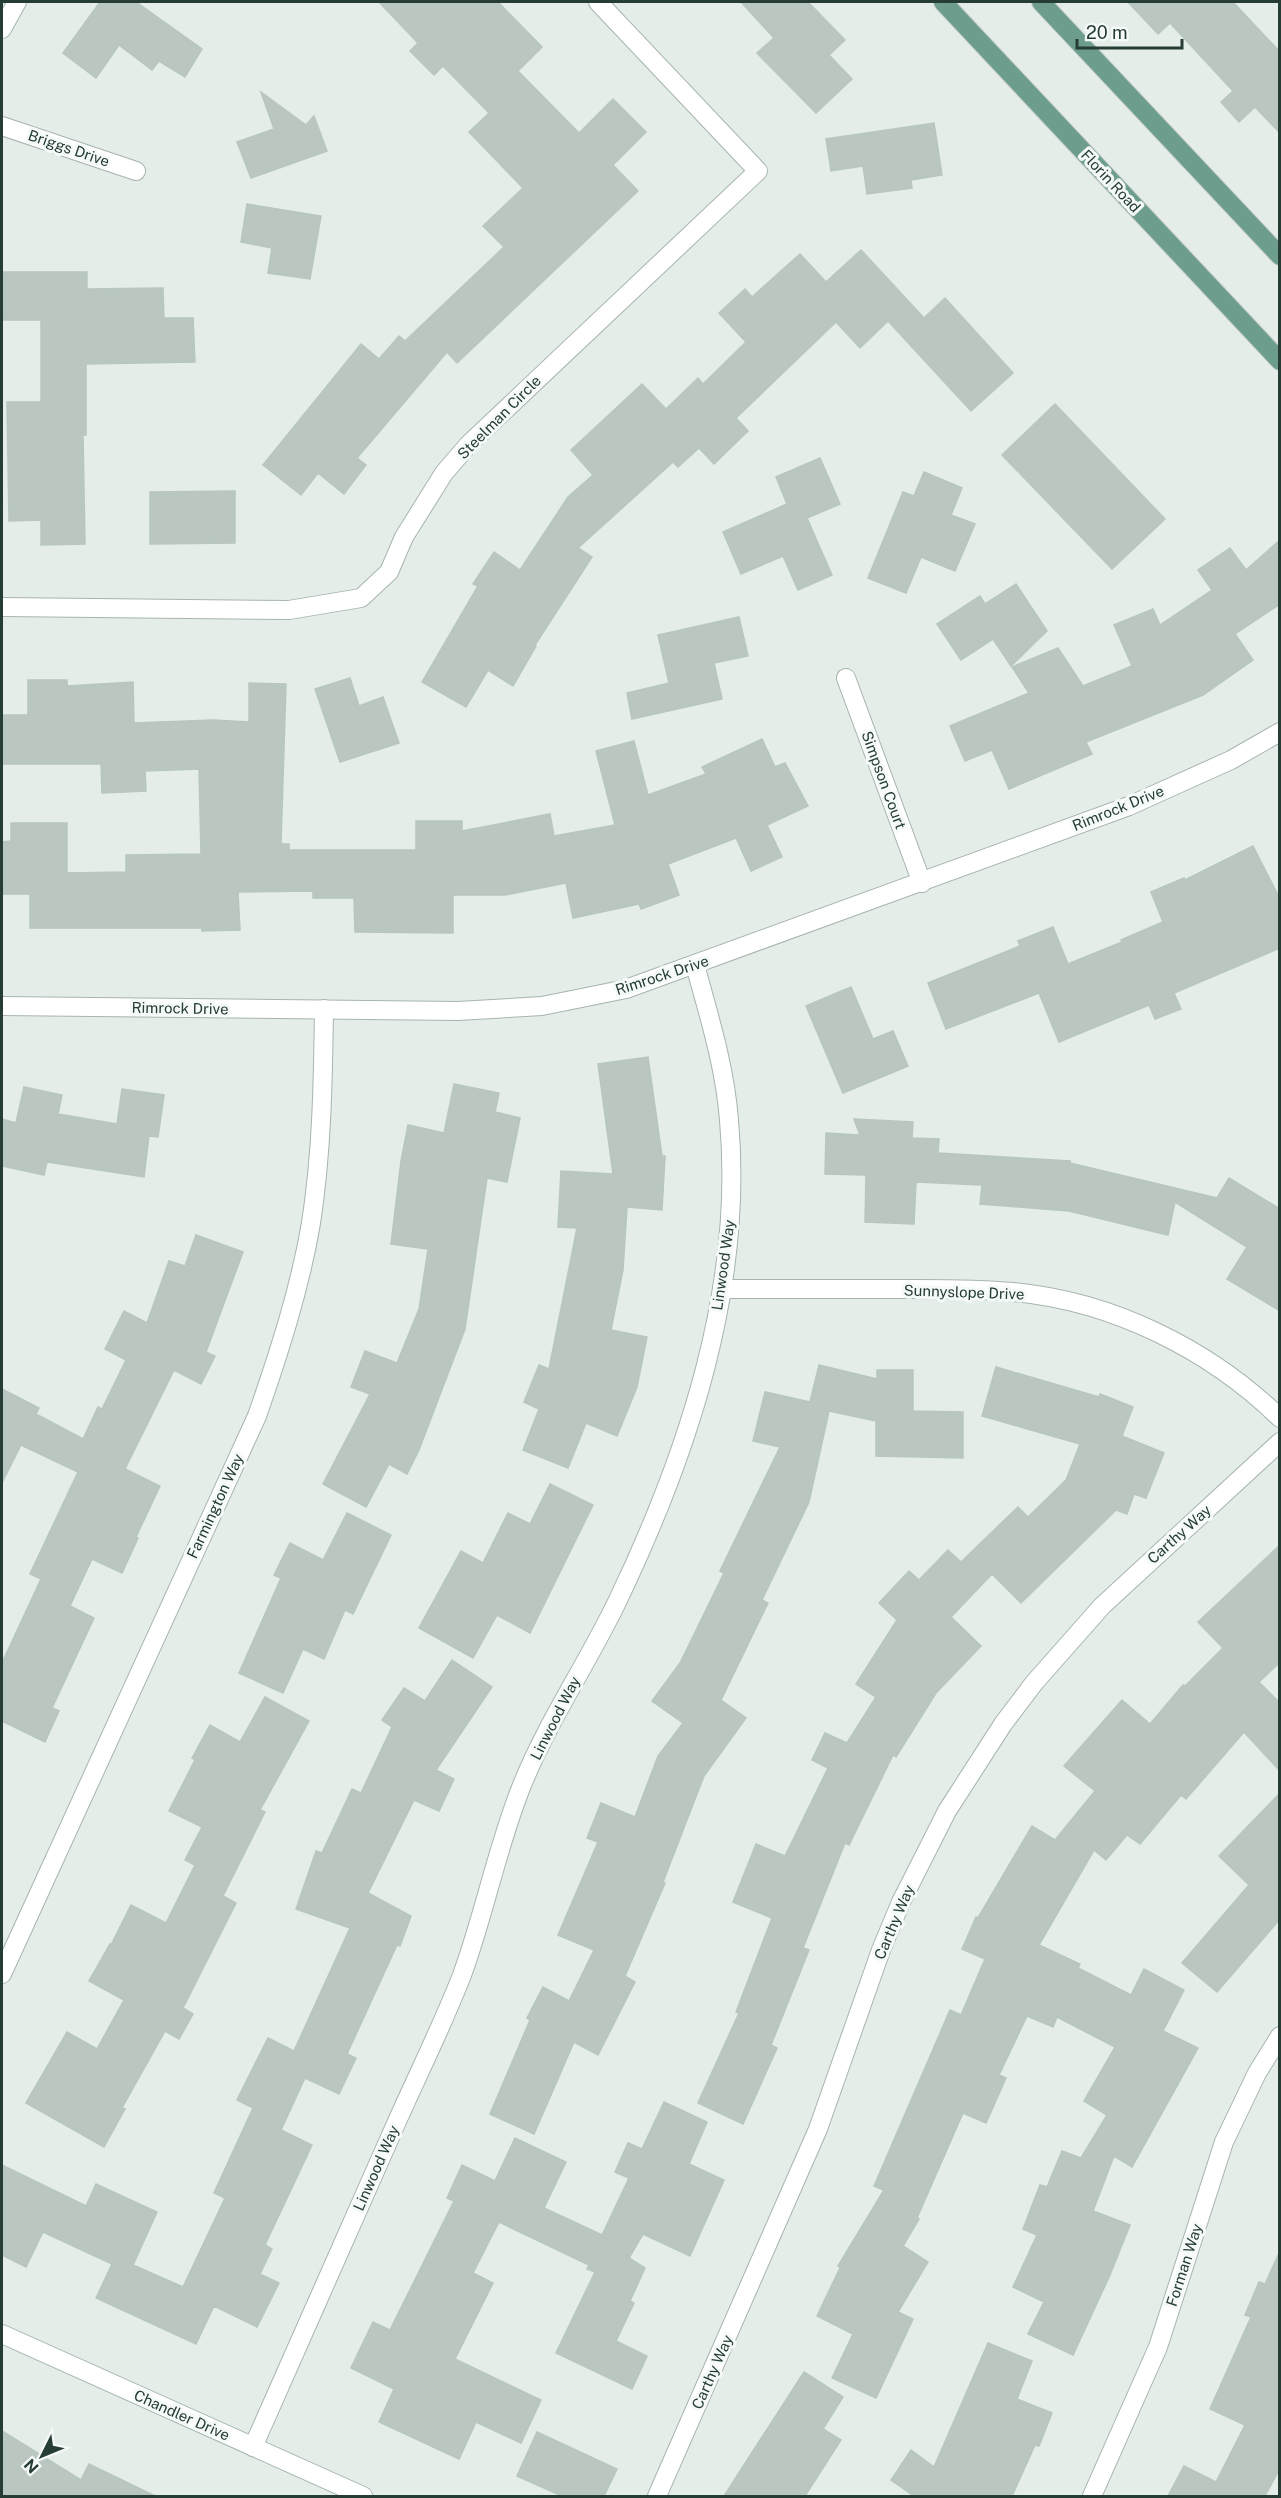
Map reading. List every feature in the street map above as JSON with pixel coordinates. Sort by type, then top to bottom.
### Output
[{"type":"main road","name":"Florin Road","points":[[943,2],[1280,362]]},
{"type":"main road","points":[[1041,2],[1280,256]]},
{"type":"street","points":[[2,29],[17,2]]},
{"type":"street","name":"Steelman Circle","points":[[2,607],[289,610],[361,598],[389,572],[410,528],[444,473],[468,444],[758,171],[598,2]]},
{"type":"street","name":"Briggs Drive","points":[[2,126],[136,171]]},
{"type":"street","name":"Simpson Court","points":[[846,678],[922,883]]},
{"type":"street","name":"Rimrock Drive","points":[[2,1006],[458,1011],[543,1006],[626,989],[1129,806],[1231,760],[1280,732]]},
{"type":"street","name":"Linwood Way","points":[[253,2447],[461,1976],[508,1819],[538,1746],[614,1608],[648,1536],[676,1462],[700,1387],[722,1289],[732,1206],[730,1122],[716,1038],[695,965]]},
{"type":"street","name":"Farmington Way","points":[[2,1974],[257,1416],[274,1368],[301,1271],[311,1222],[322,1122],[324,1009]]},
{"type":"street","name":"Sunnyslope Drive","points":[[722,1289],[976,1289],[1054,1298],[1129,1320],[1165,1336],[1232,1377],[1280,1418]]},
{"type":"street","name":"Carthy Way","points":[[657,2496],[818,2129],[881,1950],[901,1902],[947,1811],[1003,1724],[1034,1683],[1094,1615],[1139,1570],[1280,1442]]},
{"type":"street","name":"Forman Way","points":[[1092,2496],[1158,2347],[1224,2142],[1257,2073],[1280,2036]]},
{"type":"street","name":"Chandler Drive","points":[[2,2334],[363,2496]]},
{"type":"building","points":[[100,2],[136,2],[202,49],[185,77],[159,61],[152,70],[119,45],[96,78],[63,53]]},
{"type":"building","points":[[379,2],[498,2],[542,47],[518,71],[579,133],[613,99],[646,132],[613,165],[638,191],[457,363],[447,352],[357,458],[366,465],[344,494],[318,473],[301,495],[263,465],[361,344],[379,359],[399,336],[405,341],[504,247],[483,226],[523,188],[469,132],[489,113],[443,66],[434,75],[410,51],[418,43]]},
{"type":"building","points":[[741,2],[808,2],[845,40],[829,55],[852,79],[816,113],[757,53],[774,38]]},
{"type":"building","points":[[1128,2],[1233,2],[1280,52],[1280,133],[1255,107],[1239,122],[1221,102],[1233,91],[1170,23],[1158,34]]},
{"type":"building","points":[[261,92],[306,125],[314,116],[327,151],[251,178],[237,142],[274,129]]},
{"type":"building","points":[[934,123],[942,175],[911,180],[912,188],[867,194],[863,166],[831,171],[826,139]]},
{"type":"building","points":[[247,204],[321,216],[310,279],[268,273],[272,248],[241,242]]},
{"type":"building","points":[[861,250],[924,318],[945,298],[1013,373],[971,411],[888,321],[860,348],[836,322],[736,418],[748,431],[714,464],[699,448],[678,467],[673,462],[578,548],[592,557],[535,645],[513,686],[488,670],[466,707],[422,682],[478,586],[473,584],[494,552],[520,570],[568,497],[593,475],[571,450],[642,384],[666,409],[698,378],[703,384],[746,342],[719,313],[745,289],[752,297],[800,254],[826,282]]},
{"type":"building","points":[[2,272],[87,272],[87,289],[163,288],[164,318],[193,318],[195,362],[86,364],[86,435],[83,435],[85,544],[41,545],[41,520],[9,521],[7,402],[41,402],[41,320],[2,320]]},
{"type":"building","points":[[1055,404],[1165,519],[1112,569],[1002,455]]},
{"type":"building","points":[[820,458],[840,504],[807,518],[832,575],[798,590],[783,556],[741,574],[723,532],[787,504],[776,477]]},
{"type":"building","points":[[924,472],[962,488],[951,515],[975,524],[955,571],[921,557],[906,593],[868,578],[903,492],[914,496]]},
{"type":"building","points":[[235,491],[235,543],[150,544],[150,492]]},
{"type":"building","points":[[1280,540],[1280,604],[1235,634],[1253,660],[1203,695],[1086,742],[1092,754],[1009,789],[992,750],[965,761],[950,726],[1029,693],[1012,667],[1058,648],[1083,686],[1132,666],[1114,625],[1153,609],[1160,625],[1212,590],[1198,570],[1230,548],[1246,570]]},
{"type":"building","points":[[1016,584],[1047,631],[1011,666],[993,639],[961,660],[937,624],[980,596],[985,604]]},
{"type":"building","points":[[739,617],[748,656],[714,663],[722,699],[632,719],[627,693],[669,683],[658,635]]},
{"type":"building","points":[[350,678],[359,706],[383,697],[399,743],[340,762],[315,689]]},
{"type":"building","points":[[28,680],[67,680],[67,686],[133,682],[134,723],[213,720],[249,722],[249,683],[286,684],[281,844],[289,844],[289,850],[416,850],[416,821],[462,821],[462,831],[550,814],[554,836],[615,825],[596,751],[634,741],[648,795],[706,774],[702,767],[762,739],[775,767],[785,763],[808,806],[767,825],[782,857],[751,871],[736,838],[668,864],[679,895],[641,909],[639,904],[573,918],[566,883],[505,895],[453,895],[453,933],[355,932],[354,898],[313,898],[313,891],[238,892],[240,930],[30,928],[30,894],[2,894],[2,842],[11,841],[11,823],[67,823],[67,873],[126,872],[126,855],[201,854],[199,769],[145,771],[146,791],[102,793],[101,764],[2,764],[2,715],[28,715]]},
{"type":"building","points":[[1253,846],[1280,899],[1280,948],[1174,993],[1181,1009],[1155,1019],[1149,1005],[1059,1042],[1039,993],[946,1029],[928,983],[1020,946],[1018,941],[1053,927],[1068,964],[1122,942],[1121,940],[1163,922],[1151,892],[1184,878],[1185,880]]},
{"type":"building","points":[[851,987],[873,1039],[893,1031],[908,1066],[843,1093],[806,1006]]},
{"type":"building","points":[[648,1057],[662,1156],[665,1156],[662,1210],[627,1207],[623,1270],[611,1330],[647,1337],[637,1387],[617,1436],[586,1423],[568,1468],[523,1450],[539,1409],[524,1402],[539,1365],[549,1369],[577,1228],[558,1227],[561,1171],[613,1174],[598,1064]]},
{"type":"building","points":[[454,1084],[499,1093],[495,1112],[520,1118],[507,1182],[487,1178],[465,1329],[419,1450],[407,1474],[389,1464],[366,1507],[323,1484],[370,1394],[351,1387],[365,1351],[397,1363],[419,1309],[428,1249],[391,1244],[401,1161],[408,1125],[444,1133]]},
{"type":"building","points":[[24,1087],[62,1095],[58,1114],[117,1124],[122,1089],[164,1095],[158,1137],[149,1136],[144,1177],[47,1162],[44,1175],[2,1166],[2,1119],[16,1123]]},
{"type":"building","points":[[854,1119],[913,1122],[912,1138],[939,1139],[938,1153],[1070,1161],[1070,1163],[1217,1198],[1229,1178],[1280,1209],[1280,1311],[1227,1279],[1247,1247],[1175,1202],[1168,1235],[1069,1211],[980,1204],[982,1185],[916,1182],[914,1224],[865,1222],[866,1175],[825,1174],[826,1133],[860,1135]]},
{"type":"building","points":[[196,1235],[243,1252],[206,1352],[215,1356],[201,1384],[174,1370],[125,1469],[160,1486],[122,1573],[92,1559],[70,1606],[94,1618],[52,1708],[59,1711],[45,1742],[2,1721],[2,1663],[41,1579],[30,1574],[78,1472],[21,1445],[2,1483],[2,1389],[39,1408],[36,1414],[83,1439],[98,1407],[102,1409],[126,1360],[105,1349],[124,1311],[147,1323],[169,1261],[185,1266]]},
{"type":"building","points":[[819,1365],[877,1379],[877,1370],[913,1370],[913,1411],[963,1412],[963,1458],[876,1456],[876,1421],[829,1411],[809,1502],[762,1600],[768,1603],[721,1700],[746,1718],[704,1776],[663,1882],[665,1883],[625,1976],[635,1982],[598,2055],[574,2042],[534,2134],[490,2114],[530,2020],[527,2018],[543,1987],[569,2001],[594,1950],[558,1935],[598,1842],[587,1838],[601,1803],[635,1817],[658,1756],[683,1723],[652,1701],[680,1663],[724,1573],[720,1571],[780,1447],[753,1441],[765,1392],[810,1402]]},
{"type":"building","points":[[996,1367],[1099,1397],[1100,1394],[1133,1407],[1122,1436],[1164,1453],[1146,1498],[1134,1494],[1127,1514],[1116,1510],[1021,1603],[992,1574],[951,1617],[981,1646],[936,1693],[896,1757],[893,1755],[849,1845],[845,1843],[803,1948],[809,1950],[771,2045],[777,2048],[743,2124],[698,2103],[739,2013],[736,2012],[772,1918],[733,1902],[756,1844],[785,1856],[828,1768],[812,1760],[825,1733],[847,1743],[876,1697],[856,1684],[897,1620],[879,1603],[909,1571],[919,1580],[948,1550],[961,1562],[1018,1507],[1028,1517],[1066,1480],[1080,1444],[982,1416]]},
{"type":"building","points":[[550,1484],[593,1505],[530,1633],[497,1615],[473,1658],[419,1628],[461,1551],[483,1563],[508,1513],[530,1524]]},
{"type":"building","points":[[347,1513],[391,1535],[353,1614],[345,1610],[324,1659],[303,1649],[283,1693],[239,1673],[281,1578],[274,1575],[290,1543],[323,1560]]},
{"type":"building","points":[[1280,1545],[1280,1662],[1259,1682],[1280,1703],[1280,1771],[1244,1732],[1186,1799],[1181,1795],[1140,1844],[1127,1835],[1106,1860],[1094,1850],[1039,1945],[1080,1964],[1078,1968],[1131,1995],[1144,1969],[1184,1990],[1163,2031],[1198,2048],[1132,2167],[1114,2156],[1093,2211],[1130,2225],[1073,2355],[1028,2334],[1044,2302],[1013,2287],[1037,2235],[1023,2229],[1040,2185],[1047,2187],[1062,2151],[1081,2158],[1107,2115],[1084,2101],[1115,2047],[1057,2017],[1053,2027],[1027,2016],[999,2075],[1006,2078],[986,2123],[963,2113],[917,2218],[919,2219],[903,2246],[928,2262],[898,2312],[913,2319],[876,2398],[832,2378],[853,2334],[817,2316],[840,2268],[838,2266],[884,2190],[874,2186],[950,2010],[961,2015],[985,1959],[962,1949],[976,1917],[978,1918],[1032,1826],[1055,1840],[1095,1791],[1064,1766],[1122,1700],[1150,1724],[1183,1685],[1185,1686],[1223,1648],[1198,1622]]},
{"type":"building","points":[[452,1660],[492,1687],[436,1770],[454,1779],[439,1811],[414,1800],[368,1893],[411,1916],[400,1946],[397,1945],[347,2054],[356,2058],[339,2094],[305,2078],[281,2130],[312,2145],[265,2245],[272,2249],[260,2274],[279,2283],[257,2327],[214,2306],[196,2344],[96,2298],[112,2264],[43,2232],[26,2267],[2,2255],[2,2165],[86,2206],[96,2184],[157,2212],[133,2265],[183,2287],[225,2198],[214,2193],[253,2108],[237,2100],[268,2038],[294,2051],[350,1928],[296,1909],[316,1851],[322,1853],[352,1789],[361,1793],[392,1727],[382,1720],[404,1688],[425,1701]]},
{"type":"building","points":[[265,1697],[309,1721],[260,1810],[265,1812],[223,1896],[236,1903],[183,2008],[193,2014],[179,2039],[165,2031],[122,2108],[125,2109],[104,2147],[26,2103],[67,2032],[97,2049],[124,2000],[89,1981],[111,1945],[131,1905],[166,1923],[195,1865],[185,1860],[202,1827],[169,1811],[195,1760],[192,1758],[210,1725],[240,1742]]},
{"type":"building","points":[[1280,1793],[1280,1919],[1217,1992],[1182,1963],[1249,1885],[1219,1856]]},
{"type":"building","points":[[664,2102],[707,2122],[689,2164],[724,2180],[690,2256],[643,2234],[629,2258],[645,2268],[630,2301],[634,2303],[616,2341],[647,2356],[632,2389],[556,2353],[595,2272],[587,2269],[589,2265],[499,2222],[473,2273],[493,2283],[455,2359],[541,2400],[521,2443],[476,2422],[459,2459],[379,2422],[394,2389],[351,2368],[373,2322],[390,2330],[454,2201],[447,2198],[462,2165],[495,2181],[515,2138],[566,2162],[544,2208],[602,2235],[629,2178],[615,2172],[628,2143],[642,2149]]},
{"type":"building","points":[[1280,2251],[1280,2468],[1265,2496],[1168,2496],[1184,2466],[1216,2482],[1245,2425],[1210,2409],[1251,2317],[1245,2315],[1259,2282],[1265,2284]]},
{"type":"building","points":[[988,2343],[1032,2361],[1017,2399],[1052,2413],[1039,2446],[1035,2445],[1012,2496],[914,2496],[891,2480],[911,2450],[934,2467]]},
{"type":"building","points":[[804,2372],[843,2397],[823,2429],[841,2440],[805,2496],[724,2496]]},
{"type":"building","points":[[2,2431],[81,2480],[89,2464],[155,2496],[2,2496]]},
{"type":"building","points":[[537,2432],[617,2469],[604,2496],[562,2496],[517,2476]]}]
